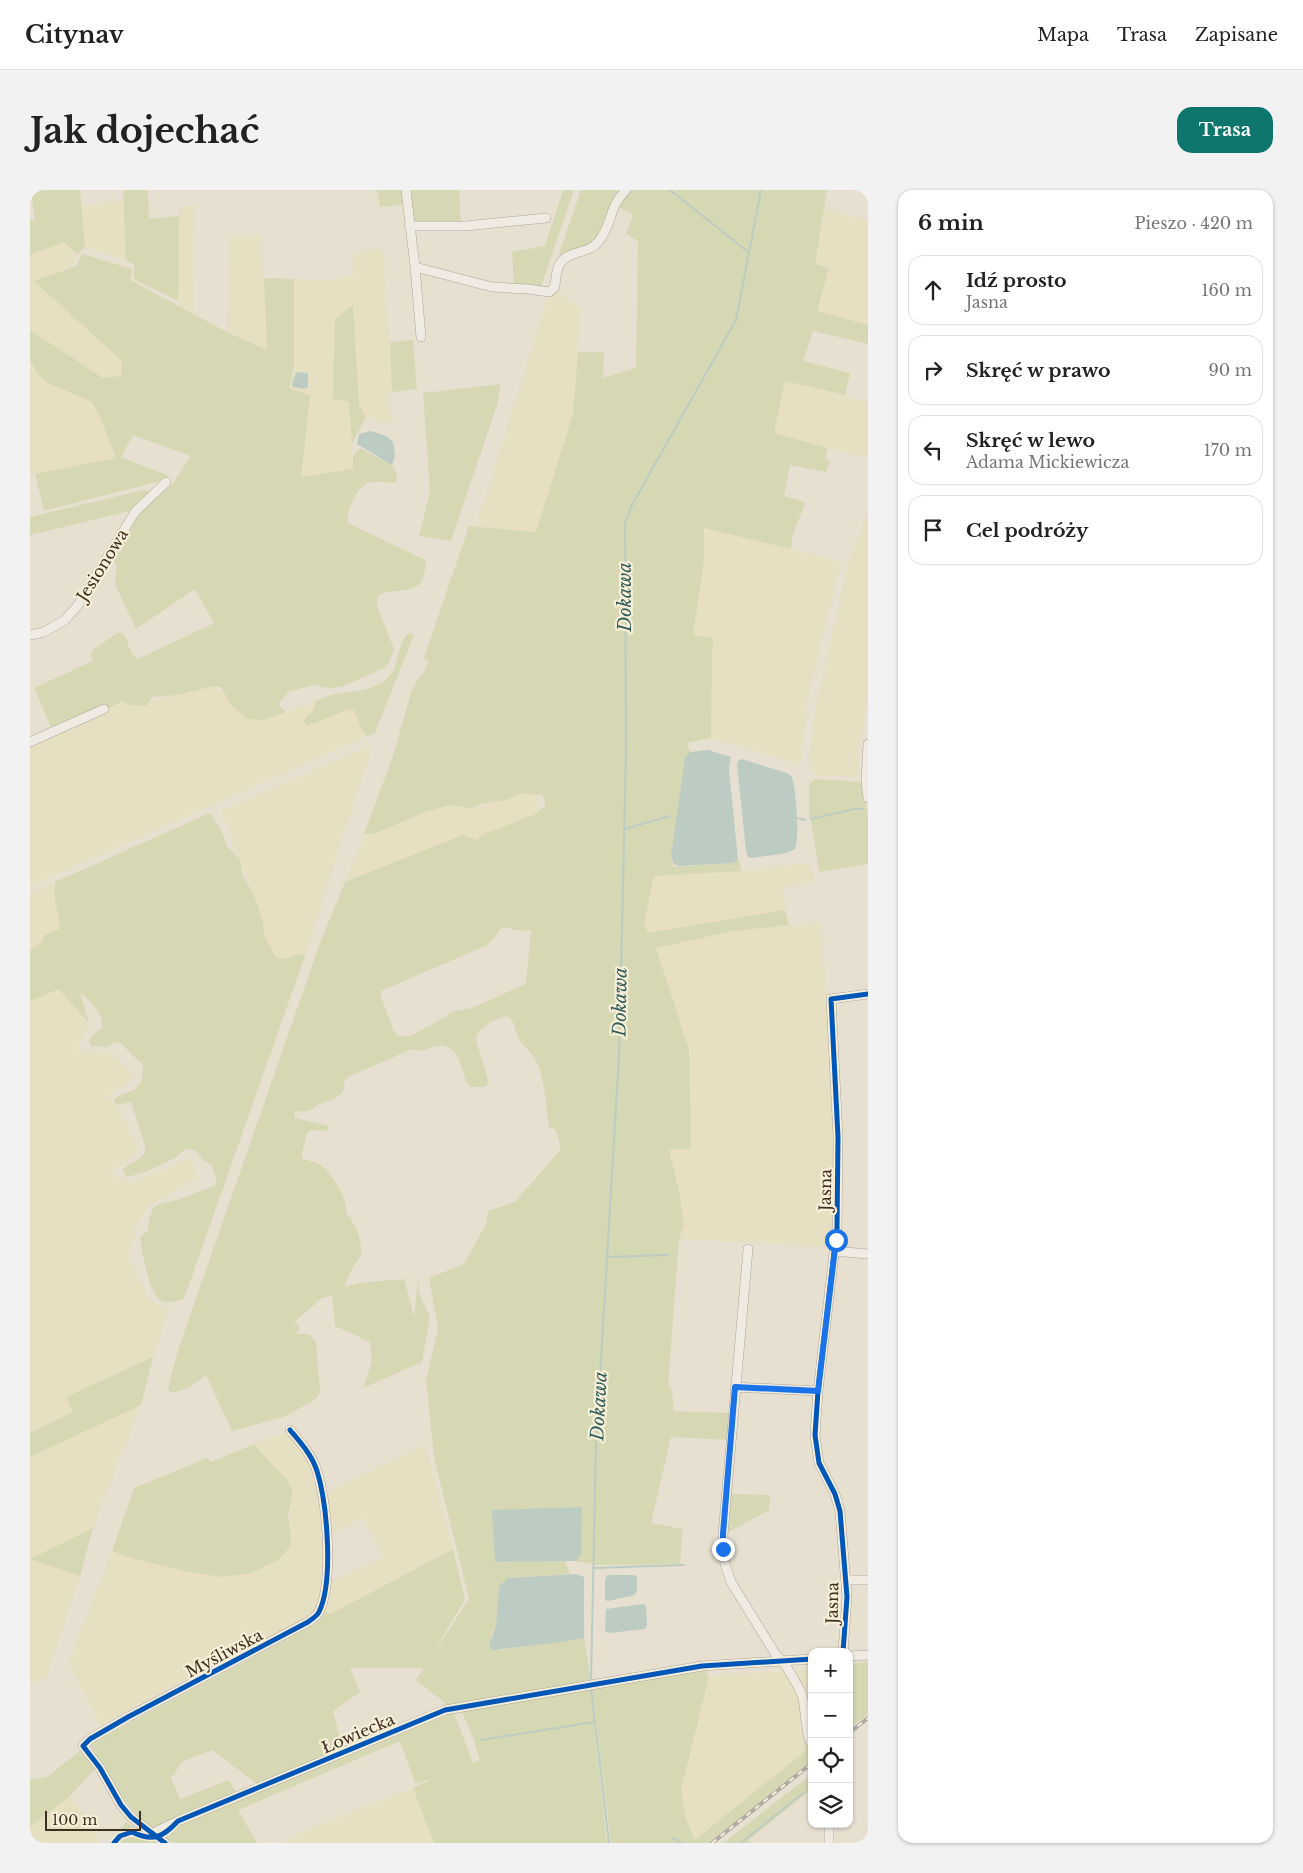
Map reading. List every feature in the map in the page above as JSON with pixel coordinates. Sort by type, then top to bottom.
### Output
[{"type":"street","points":[[406,190],[421,337]]},
{"type":"street","points":[[415,267],[492,287],[545,292],[552,290],[556,283],[558,268],[561,262],[567,257],[586,251],[597,243],[605,231],[611,212],[618,199],[626,190]]},
{"type":"street","points":[[409,226],[466,226],[546,218]]},
{"type":"street","name":"Jesionowa","points":[[30,635],[44,632],[65,620],[78,605],[135,512],[166,482]]},
{"type":"street","points":[[30,742],[104,709]]},
{"type":"street","points":[[868,744],[866,781],[868,798]]},
{"type":"street","name":"Jasna","points":[[843,1648],[847,1597],[840,1511],[835,1494],[819,1463],[816,1446],[818,1391],[837,1228],[838,1137],[831,999],[868,994]]},
{"type":"street","points":[[748,1249],[723,1534],[725,1564],[736,1590],[803,1698],[809,1738]]},
{"type":"street","points":[[834,1251],[868,1254]]},
{"type":"street","points":[[735,1387],[818,1391]]},
{"type":"street","name":"Myśliwska","points":[[165,1843],[131,1817],[121,1805],[100,1768],[83,1746],[90,1739],[128,1717],[308,1622],[318,1614],[323,1602],[327,1555],[322,1496],[317,1471],[309,1454],[290,1430]]},
{"type":"street","name":"Jasna","points":[[846,1580],[868,1580]]},
{"type":"street","points":[[853,1656],[868,1655]]},
{"type":"street","name":"Łowiecka","points":[[151,1834],[178,1820],[446,1710],[702,1666],[779,1658],[808,1659]]},
{"type":"street","points":[[828,1843],[829,1828]]},
{"type":"shaded area","points":[[123,201],[126,261],[85,247],[82,206]]},
{"type":"shaded area","points":[[195,206],[193,313],[178,305],[179,207]]},
{"type":"shaded area","points":[[825,208],[868,221],[868,325],[817,311],[829,268],[815,264]]},
{"type":"shaded area","points":[[261,235],[268,350],[227,332],[229,236]]},
{"type":"shaded area","points":[[64,242],[77,255],[71,267],[34,281],[122,361],[121,376],[103,378],[30,330],[30,255]]},
{"type":"shaded area","points":[[382,249],[390,342],[392,392],[389,393],[392,422],[382,423],[366,417],[359,405],[353,306],[333,398],[349,401],[353,469],[300,477],[310,396],[289,389],[294,366],[294,279],[336,279],[353,276],[353,252]]},
{"type":"shaded area","points":[[557,292],[581,308],[573,414],[536,532],[476,526],[548,296]]},
{"type":"shaded area","points":[[30,361],[39,375],[48,383],[92,402],[116,458],[30,475]]},
{"type":"shaded area","points":[[296,372],[308,373],[308,387],[304,389],[293,387],[292,384]]},
{"type":"shaded area","points":[[785,381],[868,401],[868,458],[774,434]]},
{"type":"shaded area","points":[[371,431],[386,436],[393,442],[395,456],[392,465],[357,444],[359,434]]},
{"type":"shaded area","points":[[868,511],[868,692],[858,772],[857,776],[852,777],[816,776],[809,766],[815,711],[848,564]]},
{"type":"shaded area","points":[[704,527],[841,562],[810,687],[800,765],[711,738],[712,650],[714,642],[693,636],[704,561]]},
{"type":"shaded area","points":[[214,686],[263,720],[315,702],[315,708],[307,715],[307,726],[349,709],[354,710],[363,732],[367,736],[30,886],[30,748],[106,713],[122,701],[143,707],[151,701]]},
{"type":"shaded area","points":[[373,744],[306,953],[282,959],[275,956],[264,935],[257,903],[221,811]]},
{"type":"shaded area","points":[[708,750],[731,757],[729,769],[738,860],[733,863],[678,866],[673,863],[671,855],[685,758],[690,752]]},
{"type":"shaded area","points":[[742,759],[787,773],[792,777],[797,813],[795,849],[787,853],[748,857],[737,764]]},
{"type":"shaded area","points":[[521,793],[537,794],[539,811],[534,815],[486,833],[476,840],[463,835],[345,882],[364,834],[374,834],[425,812],[450,805],[471,808],[506,800]]},
{"type":"shaded area","points":[[810,862],[815,883],[782,887],[785,910],[648,933],[644,923],[654,876],[742,871]]},
{"type":"shaded area","points":[[55,882],[53,890],[58,908],[60,929],[46,935],[42,942],[30,950],[30,894]]},
{"type":"shaded area","points":[[821,922],[835,1101],[833,1247],[679,1239],[684,1225],[679,1191],[669,1150],[691,1148],[689,1050],[656,948],[733,931]]},
{"type":"shaded area","points":[[59,989],[89,1023],[77,1050],[110,1053],[136,1077],[108,1096],[120,1111],[140,1151],[108,1174],[132,1182],[190,1158],[199,1177],[147,1207],[136,1228],[129,1256],[148,1299],[169,1310],[153,1357],[67,1397],[73,1412],[30,1433],[30,1001]]},
{"type":"shaded area","points":[[141,1405],[93,1528],[30,1559],[30,1457]]},
{"type":"shaded area","points":[[286,1432],[311,1467],[318,1499],[324,1555],[318,1604],[311,1615],[127,1710],[101,1726],[68,1662],[112,1551],[134,1559],[186,1571],[231,1577],[289,1527],[289,1506],[293,1493],[291,1485],[254,1444]]},
{"type":"shaded area","points":[[425,1445],[453,1549],[328,1616],[327,1612],[322,1617],[329,1582],[383,1558],[363,1518],[329,1534],[327,1492]]},
{"type":"shaded area","points":[[582,1507],[581,1554],[576,1561],[495,1562],[492,1510]]},
{"type":"shaded area","points":[[30,1559],[80,1576],[47,1676],[30,1683]]},
{"type":"shaded area","points":[[576,1574],[584,1577],[584,1638],[492,1650],[489,1646],[496,1625],[499,1586],[508,1578]]},
{"type":"shaded area","points":[[607,1575],[634,1575],[637,1577],[635,1595],[605,1600],[605,1580]]},
{"type":"shaded area","points":[[644,1604],[646,1606],[647,1626],[645,1629],[609,1633],[605,1631],[606,1609]]},
{"type":"shaded area","points":[[808,1669],[808,1749],[695,1841],[686,1819],[681,1790],[709,1676]]},
{"type":"shaded area","points":[[413,1788],[434,1843],[282,1843],[302,1831]]},
{"type":"shaded area","points":[[71,1795],[100,1843],[30,1843],[30,1827]]},
{"type":"green space","points":[[31,190],[80,190],[85,247],[77,255],[64,242],[30,255],[30,219],[35,222]]},
{"type":"green space","points":[[123,190],[148,190],[149,219],[179,216],[178,301],[134,279],[134,264],[126,261]]},
{"type":"green space","points":[[377,190],[403,190],[405,204],[380,207]]},
{"type":"green space","points":[[409,190],[459,190],[461,223],[412,224]]},
{"type":"green space","points":[[563,190],[574,190],[541,286],[514,285],[512,252],[545,246]]},
{"type":"green space","points":[[581,190],[623,190],[596,243],[566,256],[559,254]]},
{"type":"green space","points":[[628,190],[827,190],[815,264],[829,268],[817,311],[868,325],[868,344],[813,331],[803,361],[850,373],[845,395],[785,381],[774,433],[828,448],[825,459],[830,460],[826,472],[790,465],[784,496],[805,502],[791,543],[791,549],[704,528],[704,561],[693,635],[714,639],[712,650],[711,738],[687,743],[690,752],[685,758],[671,855],[673,867],[732,863],[738,860],[742,871],[654,876],[644,923],[648,933],[785,910],[789,925],[733,931],[656,948],[689,1050],[691,1148],[669,1150],[679,1191],[684,1225],[679,1239],[668,1386],[671,1387],[673,1411],[728,1413],[729,1440],[671,1437],[651,1523],[683,1529],[680,1564],[597,1565],[576,1561],[581,1553],[495,1562],[565,1561],[570,1574],[508,1578],[499,1586],[496,1625],[491,1636],[499,1650],[584,1638],[591,1680],[449,1706],[416,1680],[424,1668],[350,1668],[360,1692],[333,1711],[343,1749],[256,1783],[212,1750],[183,1761],[171,1778],[180,1799],[229,1780],[237,1793],[151,1830],[117,1789],[90,1744],[316,1624],[327,1612],[329,1615],[453,1549],[465,1599],[429,1660],[469,1599],[434,1457],[426,1380],[438,1328],[429,1278],[464,1264],[486,1224],[488,1211],[515,1202],[561,1149],[556,1130],[549,1127],[543,1083],[538,1066],[533,1056],[520,1041],[510,1019],[507,1017],[493,1021],[478,1034],[476,1040],[489,1083],[485,1087],[470,1087],[458,1057],[449,1048],[440,1046],[422,1050],[412,1049],[348,1077],[344,1081],[343,1091],[338,1097],[308,1111],[294,1113],[295,1118],[329,1126],[327,1131],[311,1130],[307,1133],[302,1158],[322,1166],[332,1177],[341,1192],[346,1212],[358,1235],[361,1256],[353,1266],[344,1287],[358,1283],[404,1279],[414,1317],[418,1279],[420,1295],[430,1317],[422,1362],[363,1388],[372,1361],[370,1342],[335,1326],[332,1296],[322,1298],[294,1322],[299,1325],[299,1330],[296,1334],[309,1334],[316,1342],[320,1391],[317,1398],[286,1416],[232,1431],[206,1375],[181,1391],[171,1393],[168,1388],[178,1350],[320,943],[345,882],[463,835],[476,840],[486,833],[534,815],[545,806],[545,799],[542,795],[521,793],[506,800],[481,804],[471,808],[450,805],[425,812],[374,834],[364,834],[393,756],[411,693],[429,662],[424,658],[469,526],[536,532],[573,414],[578,352],[604,352],[603,378],[636,368],[638,241],[626,234],[633,215],[616,205]],"holes":[[[502,927],[522,931],[531,930],[526,984],[472,1008],[455,1011],[411,1036],[399,1036],[394,1032],[381,996],[381,991],[485,946],[493,940]]]},
{"type":"green space","points":[[82,254],[132,269],[130,280],[227,332],[267,350],[264,278],[294,279],[294,366],[289,388],[310,396],[301,477],[353,469],[353,457],[360,448],[392,465],[397,473],[396,483],[370,482],[366,484],[357,493],[350,506],[348,523],[426,562],[421,582],[415,587],[387,592],[377,598],[377,606],[394,649],[389,662],[384,668],[341,687],[329,688],[313,685],[288,692],[279,703],[280,707],[286,712],[263,720],[248,719],[231,705],[221,687],[214,686],[177,695],[152,697],[146,706],[129,704],[122,701],[107,710],[102,705],[52,729],[34,688],[93,661],[91,653],[93,650],[117,633],[124,636],[131,652],[138,659],[214,623],[195,589],[136,629],[115,584],[117,565],[110,558],[138,513],[173,483],[191,456],[133,435],[121,457],[169,476],[157,482],[44,511],[35,474],[116,458],[92,402],[48,383],[39,375],[30,361],[30,330],[103,378],[121,376],[122,361],[34,281],[76,266]]},
{"type":"green space","points":[[353,305],[359,405],[366,417],[352,444],[349,402],[333,399],[335,319]]},
{"type":"green space","points":[[413,340],[417,389],[392,392],[390,342]]},
{"type":"green space","points":[[501,384],[497,405],[451,541],[419,536],[430,491],[423,393]]},
{"type":"green space","points":[[144,490],[152,493],[134,510],[30,535],[30,517]]},
{"type":"green space","points":[[409,633],[414,635],[375,733],[367,736],[363,732],[354,710],[349,709],[307,726],[304,721],[315,707],[315,702],[332,695],[368,689],[385,680],[394,669],[401,644]]},
{"type":"green space","points":[[814,779],[863,782],[868,818],[868,864],[819,872],[811,819],[860,808],[809,818],[809,785]]},
{"type":"green space","points":[[210,813],[220,827],[228,848],[240,859],[242,874],[253,893],[263,921],[264,935],[275,956],[282,959],[306,953],[184,1299],[164,1302],[154,1293],[150,1284],[140,1238],[148,1230],[149,1218],[154,1207],[214,1186],[217,1181],[212,1166],[203,1160],[196,1151],[190,1149],[145,1172],[126,1176],[123,1170],[141,1157],[145,1151],[145,1146],[131,1102],[116,1105],[114,1100],[138,1086],[143,1074],[142,1063],[121,1043],[116,1042],[107,1047],[91,1046],[89,1041],[101,1029],[101,1018],[96,1008],[80,992],[89,1023],[59,989],[30,1001],[30,950],[42,942],[45,935],[60,929],[55,899],[55,882]]},
{"type":"green space","points":[[153,1357],[141,1405],[30,1457],[30,1433],[73,1412],[66,1397]]},
{"type":"green space","points":[[254,1444],[287,1479],[293,1493],[288,1513],[291,1542],[288,1549],[278,1560],[252,1573],[223,1577],[194,1573],[134,1559],[112,1551],[134,1488],[207,1458],[211,1462]]},
{"type":"green space","points":[[727,1494],[770,1495],[769,1510],[727,1533]]},
{"type":"green space","points":[[93,1528],[80,1576],[30,1559]]},
{"type":"green space","points":[[868,1661],[868,1714],[853,1726],[853,1693],[853,1664]]},
{"type":"green space","points":[[704,1670],[709,1676],[681,1790],[686,1819],[695,1840],[808,1749],[808,1763],[709,1843],[611,1843],[592,1688]]},
{"type":"green space","points":[[590,1687],[607,1843],[434,1843],[413,1788],[433,1779],[415,1783],[400,1741],[238,1810],[257,1843],[175,1843],[162,1837],[180,1823],[443,1715],[454,1713],[473,1763],[480,1760],[461,1710]]},
{"type":"green space","points":[[80,1751],[95,1769],[71,1795],[30,1827],[30,1780],[47,1777]]},
{"type":"green space","points":[[808,1777],[808,1792],[750,1839],[750,1843],[723,1843]]},
{"type":"green space","points":[[126,1822],[158,1843],[109,1843]]},
{"type":"waterway","points":[[670,190],[748,252]]},
{"type":"waterway","name":"Dokawa","points":[[591,1681],[596,1444],[619,1056],[626,754],[625,523],[632,505],[736,320],[761,190]]},
{"type":"waterway","points":[[811,819],[854,809],[863,809]]},
{"type":"waterway","points":[[624,829],[670,816]]},
{"type":"waterway","points":[[797,818],[805,820]]},
{"type":"waterway","points":[[607,1257],[669,1255]]},
{"type":"waterway","points":[[594,1568],[684,1565]]},
{"type":"waterway","name":"Dokawa","points":[[591,1688],[609,1843]]},
{"type":"waterway","points":[[481,1740],[594,1722]]},
{"type":"waterway","points":[[741,1843],[803,1793]]},
{"type":"waterway","points":[[673,1838],[682,1843]]},
{"type":"railway","points":[[853,1730],[868,1718]]},
{"type":"railway","points":[[712,1843],[808,1766]]},
{"type":"cycle path","points":[[843,1648],[847,1597],[840,1511],[835,1494],[819,1463],[815,1435],[818,1391],[837,1228],[838,1137],[831,999],[868,994]]},
{"type":"cycle path","points":[[165,1843],[131,1817],[121,1805],[100,1768],[83,1746],[90,1739],[128,1717],[308,1622],[318,1613],[324,1598],[328,1562],[324,1502],[315,1465],[290,1430]]},
{"type":"cycle path","points":[[114,1843],[120,1836],[132,1832],[146,1837],[162,1835],[178,1821],[445,1710],[702,1666],[808,1659]]},
{"type":"route","points":[[723,1549],[735,1387],[818,1391],[836,1240]]}]
